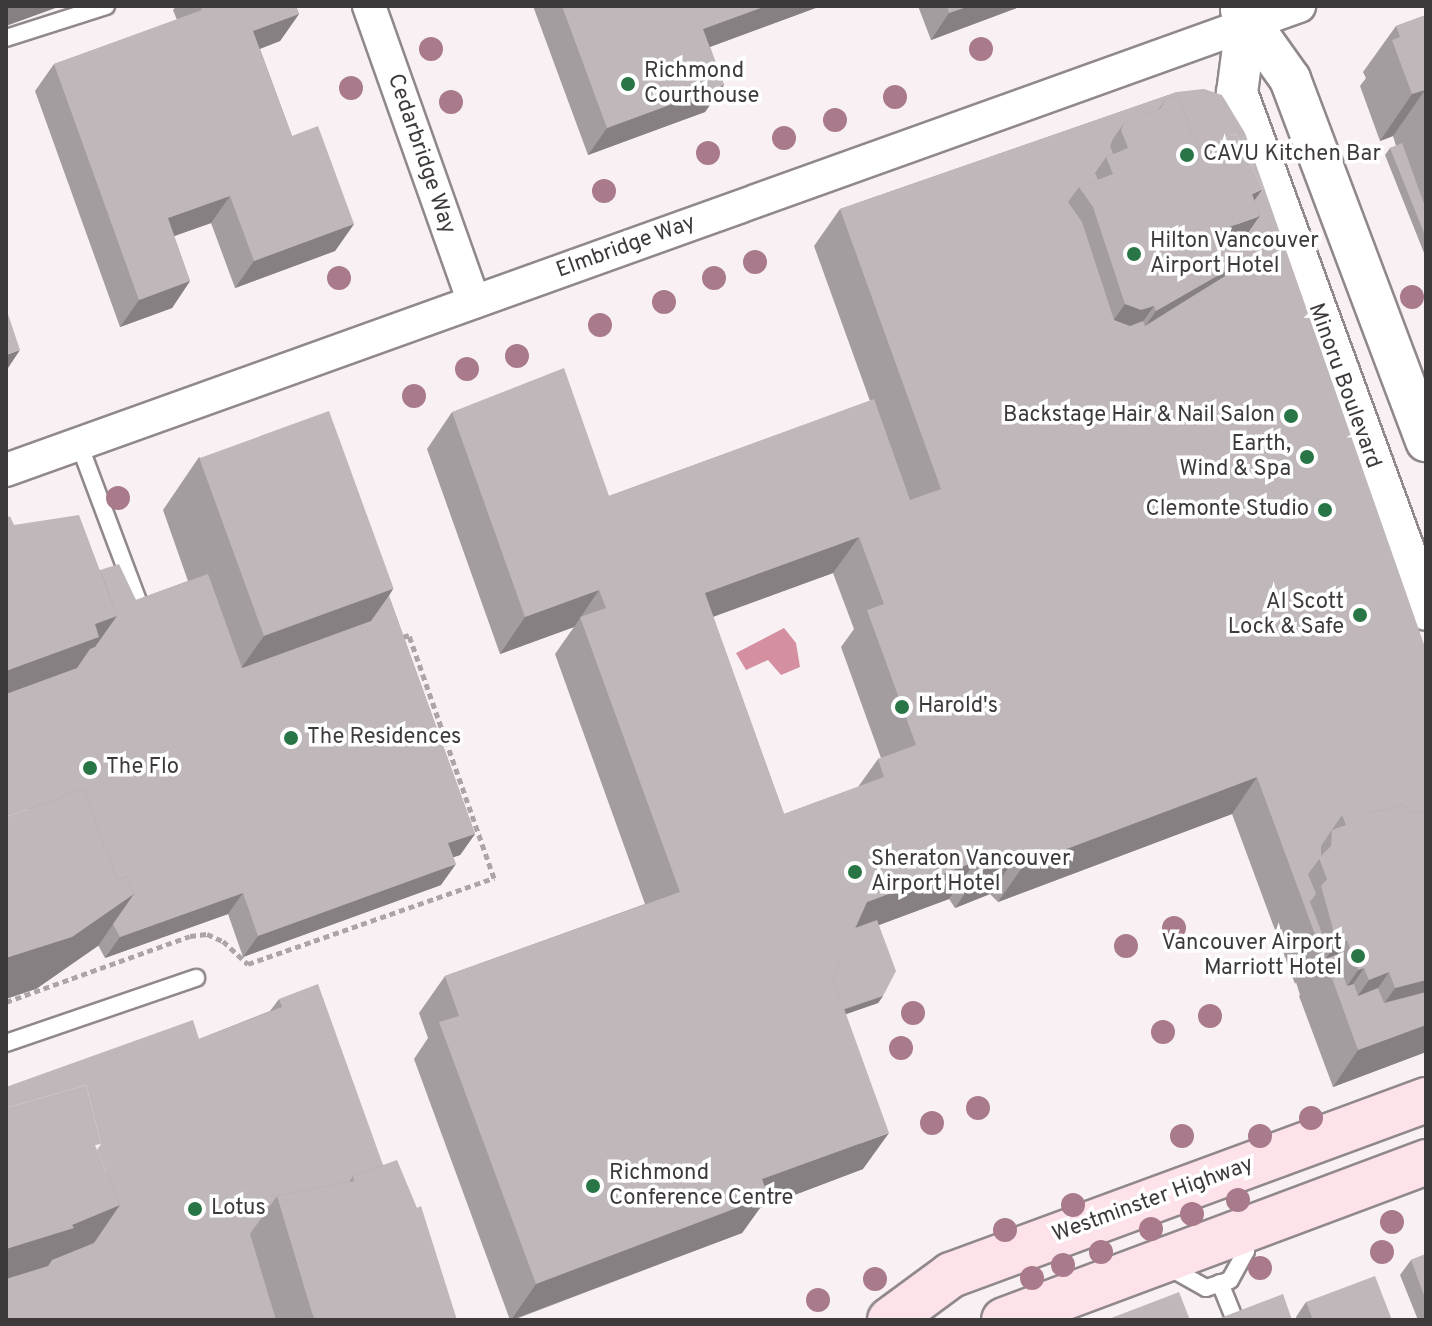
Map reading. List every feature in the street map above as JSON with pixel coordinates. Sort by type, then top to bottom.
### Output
[{"type":"main road","name":"Westminster Highway","points":[[890,1320],[951,1275],[1426,1100]]},
{"type":"main road","points":[[1004,1320],[1426,1162]]},
{"type":"street","name":"Cedarbridge Way","points":[[369,6],[474,302]]},
{"type":"street","name":"Elmbridge Way","points":[[6,470],[474,302],[1242,15],[1299,6]]},
{"type":"street","points":[[1242,15],[1290,79],[1426,441]]},
{"type":"street","name":"Minoru Boulevard","points":[[1242,15],[1237,93],[1426,610]]},
{"type":"lane","points":[[6,38],[106,6]]},
{"type":"lane","points":[[79,444],[143,614]]},
{"type":"lane","points":[[6,1043],[196,978]]},
{"type":"lane","points":[[1160,1261],[1178,1276],[1206,1288],[1230,1280],[1246,1251],[1245,1229]]},
{"type":"lane","points":[[1220,1283],[1232,1313]]},
{"type":"path","points":[[6,1002],[190,936],[207,934],[223,941],[248,964],[494,878],[409,635],[395,640],[390,625]]},
{"type":"shaded area","points":[[784,628],[796,643],[800,667],[781,675],[768,660],[746,670],[736,653]]},
{"type":"building","points":[[200,6],[296,6],[299,14],[253,31],[292,136],[318,126],[354,224],[254,261],[230,196],[168,218],[190,281],[139,300],[54,64],[202,10]]},
{"type":"building","name":"Richmond Courthouse","points":[[562,6],[766,6],[703,29],[724,85],[607,128]]},
{"type":"building","points":[[947,6],[969,6],[949,13]]},
{"type":"building","points":[[1426,15],[1426,93],[1425,90],[1412,94],[1392,40],[1400,37],[1396,26]]},
{"type":"building","points":[[1204,89],[1222,95],[1245,133],[1426,650],[1426,811],[1411,813],[1402,804],[1365,815],[1342,815],[1321,846],[1321,857],[1308,874],[1316,894],[1310,902],[1323,936],[1320,948],[1257,777],[1024,865],[1016,857],[980,871],[975,862],[867,902],[833,978],[889,1133],[762,1179],[768,1196],[536,1284],[439,1022],[459,1016],[445,976],[680,892],[580,617],[606,608],[599,590],[525,617],[452,412],[564,368],[609,496],[874,399],[910,500],[941,489],[840,209],[1177,92]],"holes":[[[1178,95],[1198,148],[1236,134],[1263,189],[1254,201],[1260,216],[1249,232],[1233,237],[1241,258],[1229,270],[1230,273],[1145,326],[1143,321],[1130,326],[1114,320],[1082,222],[1068,202],[1079,187],[1098,180],[1095,173],[1106,157],[1113,154],[1110,146],[1124,123],[1158,110],[1166,99]],[[859,537],[884,604],[867,610],[916,745],[878,759],[884,777],[784,814],[705,593]]]},
{"type":"building","points":[[1178,95],[1198,148],[1236,134],[1263,189],[1252,194],[1260,216],[1229,227],[1241,258],[1236,265],[1156,311],[1154,306],[1141,310],[1125,304],[1093,207],[1079,187],[1113,174],[1106,157],[1128,148],[1121,130],[1124,123],[1160,109],[1166,99]]},
{"type":"building","points":[[1402,143],[1426,209],[1426,238],[1390,148]]},
{"type":"building","points":[[6,308],[20,350],[6,355]]},
{"type":"building","points":[[329,411],[394,589],[264,636],[199,458]]},
{"type":"building","points":[[79,515],[117,616],[95,624],[99,637],[6,671],[6,518],[10,516],[14,525]]},
{"type":"building","name":"The Residences","points":[[119,564],[136,600],[208,574],[242,668],[371,621],[389,596],[475,834],[448,843],[456,864],[258,936],[243,893],[120,937],[113,924],[134,894],[127,876],[117,880],[84,789],[6,817],[6,694],[77,668],[117,616],[100,570]]},
{"type":"building","points":[[84,789],[117,880],[127,876],[134,894],[72,937],[6,958],[6,817]]},
{"type":"building","points":[[1402,804],[1411,813],[1426,811],[1426,980],[1395,988],[1389,972],[1369,980],[1364,968],[1358,970],[1347,940],[1337,943],[1321,886],[1327,879],[1319,858],[1331,846],[1332,830],[1346,825],[1342,815],[1365,815]]},
{"type":"building","points":[[877,920],[896,971],[883,996],[844,1009],[833,978],[855,928]]},
{"type":"building","points":[[1336,955],[1347,986],[1354,984],[1358,996],[1378,988],[1384,1003],[1426,992],[1426,1025],[1358,1050],[1325,959]]},
{"type":"building","name":"Lotus","points":[[318,984],[383,1165],[353,1176],[349,1182],[277,1196],[250,1234],[276,1320],[6,1320],[6,1279],[48,1266],[52,1260],[94,1243],[120,1205],[97,1150],[101,1144],[86,1085],[6,1108],[6,1087],[193,1020],[199,1039],[282,1007],[279,999]]},
{"type":"building","points":[[86,1085],[101,1144],[95,1145],[120,1205],[72,1225],[74,1228],[6,1249],[6,1108]]},
{"type":"building","points":[[397,1160],[417,1208],[421,1206],[457,1320],[315,1320],[277,1196],[354,1181],[353,1176]]},
{"type":"building","points":[[1426,1254],[1426,1301],[1411,1260]]},
{"type":"building","points":[[1375,1276],[1392,1320],[1313,1320],[1306,1302]]},
{"type":"building","points":[[1179,1292],[1190,1320],[1106,1320]]},
{"type":"building","points":[[1283,1294],[1292,1320],[1215,1320]]},
{"type":"place","name":"Richmond Courthouse","points":[[628,84]]},
{"type":"place","name":"CAVU Kitchen Bar","points":[[1187,155]]},
{"type":"place","name":"Hilton Vancouver Airport Hotel","points":[[1134,254]]},
{"type":"place","name":"Backstage Hair & Nail Salon","points":[[1291,416]]},
{"type":"place","name":"Earth, Wind & Spa","points":[[1307,457]]},
{"type":"place","name":"Clemonte Studio","points":[[1325,510]]},
{"type":"place","name":"Al Scott Lock & Safe","points":[[1360,615]]},
{"type":"place","name":"Harold's","points":[[902,707]]},
{"type":"place","name":"The Residences","points":[[291,738]]},
{"type":"place","name":"The Flo","points":[[90,768]]},
{"type":"place","name":"Sheraton Vancouver Airport Hotel","points":[[855,872]]},
{"type":"place","name":"Vancouver Airport Marriott Hotel","points":[[1358,956]]},
{"type":"place","name":"Richmond Conference Centre","points":[[593,1186]]},
{"type":"place","name":"Lotus","points":[[195,1209]]}]
